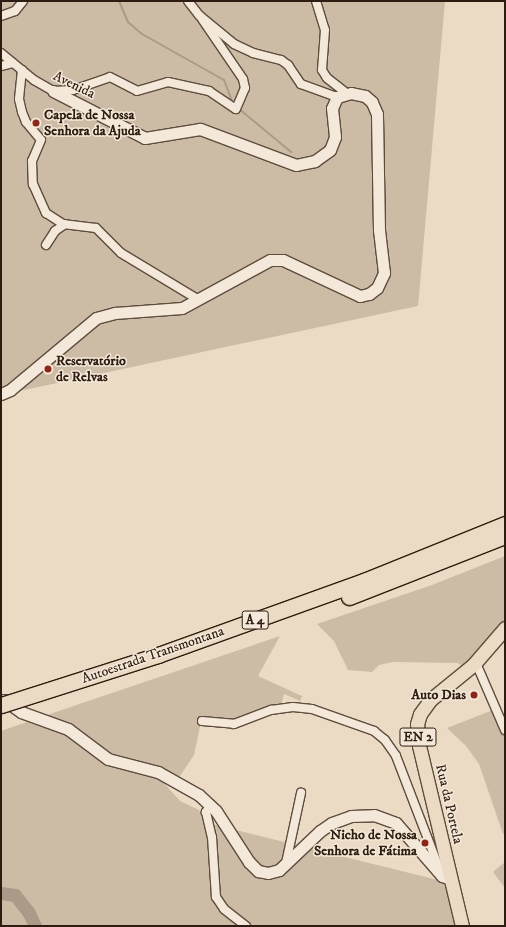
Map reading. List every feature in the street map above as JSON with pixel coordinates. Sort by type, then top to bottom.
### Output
[{"type":"highway","name":"Autoestrada Transmontana","points":[[1,705],[158,655],[356,584],[505,524]]},
{"type":"highway","name":"Autoestrada Transmontana","points":[[1,715],[311,611],[410,576],[505,536]]},
{"type":"main road","name":"Rua da Portela","points":[[462,926],[447,877],[419,746],[417,724],[420,714],[430,700],[476,663],[505,628]]},
{"type":"street","points":[[1,16],[15,11],[23,1]]},
{"type":"street","points":[[53,91],[73,90],[110,78],[137,91],[168,82],[209,91],[236,109],[245,88],[243,79],[188,1]]},
{"type":"street","points":[[316,1],[325,30],[322,70],[342,95]]},
{"type":"street","points":[[1,394],[10,390],[96,318],[115,313],[178,309],[199,300],[274,259],[283,260],[357,295],[369,294],[379,286],[384,271],[379,230],[377,114],[372,102],[365,96],[342,95],[301,84],[285,62],[239,47],[200,16]]},
{"type":"street","name":"Avenida","points":[[1,53],[22,70],[53,91],[146,138],[183,130],[204,130],[287,163],[310,163],[325,156],[334,142],[336,134],[332,108],[342,95]]},
{"type":"street","points":[[1,66],[13,63]]},
{"type":"street","points":[[22,70],[19,99],[22,112],[26,122],[41,140],[32,161],[33,184],[46,213],[65,224],[96,228],[121,253],[199,300]]},
{"type":"street","points":[[46,245],[55,231],[65,224]]},
{"type":"street","points":[[476,663],[505,730]]},
{"type":"street","points":[[1,698],[21,712],[68,729],[108,759],[162,773],[211,804],[256,869],[268,873],[286,864],[327,826],[351,816],[374,815],[389,818],[401,826],[447,877]]},
{"type":"street","points":[[202,721],[234,724],[271,710],[293,707],[312,710],[372,730],[385,740],[396,756],[447,877]]},
{"type":"street","points":[[286,864],[301,793]]},
{"type":"street","points":[[211,804],[206,812],[212,837],[216,896],[224,909],[246,926]]},
{"type":"shaded area","points":[[1,1],[445,1],[418,306],[1,395]]},
{"type":"shaded area","points":[[505,556],[505,622],[482,650],[464,667],[458,663],[393,662],[379,665],[372,672],[348,670],[334,641],[317,624],[432,585]]},
{"type":"shaded area","points":[[280,636],[258,676],[302,696],[300,701],[284,694],[281,705],[237,720],[202,717],[194,755],[178,779],[117,759],[44,716]]},
{"type":"shaded area","points":[[493,710],[505,736],[505,833],[503,834],[479,764],[466,746],[447,728]]},
{"type":"shaded area","points":[[27,722],[67,735],[103,764],[161,780],[180,801],[199,810],[204,822],[450,883],[467,926],[1,926],[1,731]]},
{"type":"shaded area","points":[[505,862],[505,888],[493,872]]},
{"type":"waterway","points":[[119,1],[128,22],[142,34],[224,80],[233,104]]},
{"type":"waterway","points":[[238,108],[291,152]]},
{"type":"waterway","points":[[1,893],[15,895],[29,913],[35,926]]},
{"type":"place","name":"Capela de Nossa Senhora da Ajuda","points":[[36,123]]},
{"type":"place","name":"Reservatório de Relvas","points":[[48,369]]},
{"type":"place","name":"Auto Dias","points":[[474,695]]},
{"type":"place","name":"Nicho de Nossa Senhora de Fátima","points":[[425,843]]}]
